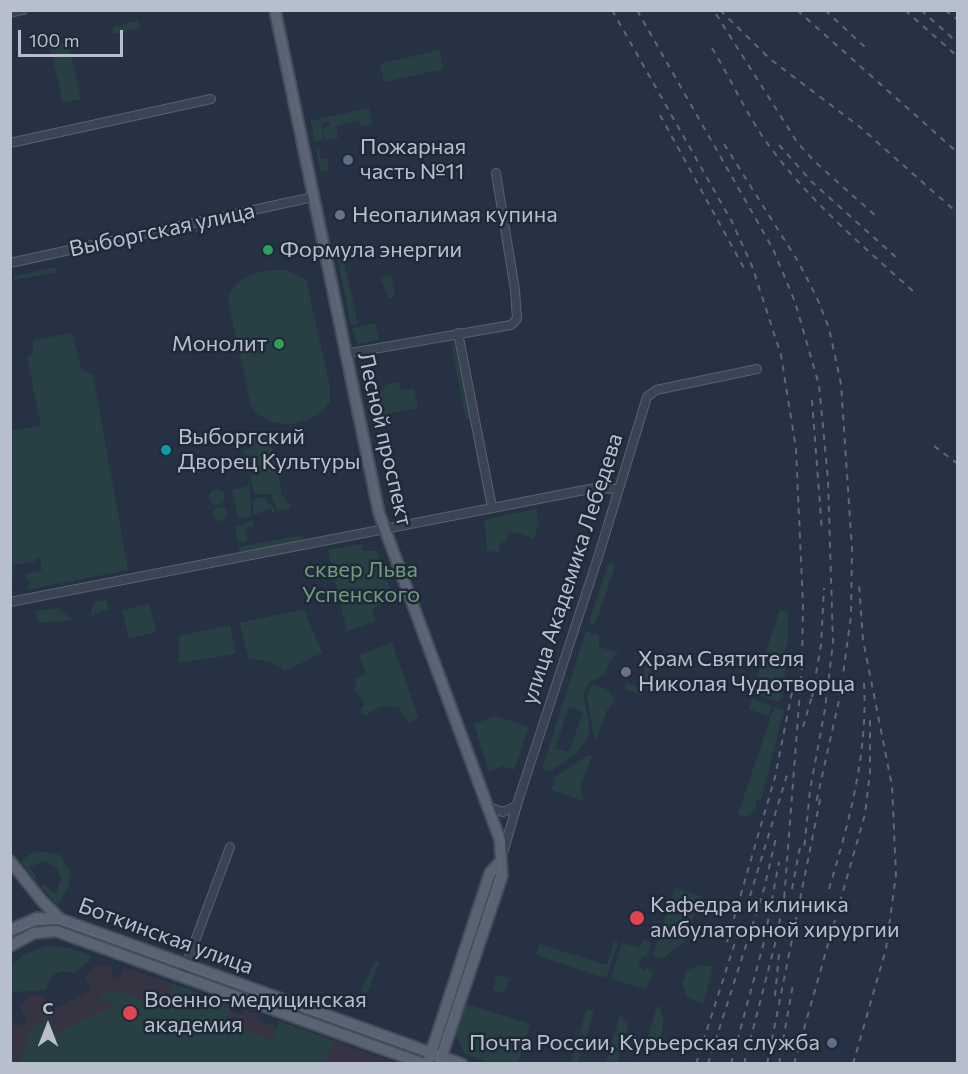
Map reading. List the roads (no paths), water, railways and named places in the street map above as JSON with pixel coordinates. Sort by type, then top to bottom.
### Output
[{"type":"main road","name":"Лесной проспект","points":[[275,10],[345,354],[384,530],[498,830],[500,863]]},
{"type":"main road","points":[[10,861],[47,907],[60,919]]},
{"type":"main road","name":"улица Академика Лебедева","points":[[425,1064],[437,1058],[490,873],[500,863]]},
{"type":"main road","points":[[10,930],[37,918],[60,919]]},
{"type":"main road","name":"Боткинская улица","points":[[60,919],[437,1058],[462,1064]]},
{"type":"main road","name":"Боткинская улица","points":[[11,944],[40,932],[63,933],[425,1064]]},
{"type":"street","points":[[10,13],[23,10]]},
{"type":"street","points":[[10,143],[211,99]]},
{"type":"street","points":[[345,354],[458,333],[511,326],[517,319],[515,290],[496,173]]},
{"type":"street","name":"Выборгская улица","points":[[10,263],[313,197]]},
{"type":"street","points":[[458,333],[492,507]]},
{"type":"street","name":"улица Академика Лебедева","points":[[500,863],[516,806],[650,392],[757,369]]},
{"type":"street","points":[[10,602],[492,507],[595,488],[618,489]]},
{"type":"street","points":[[489,807],[503,812],[516,806]]},
{"type":"street","points":[[182,976],[230,847]]},
{"type":"tram line","points":[[277,10],[381,513],[502,840],[501,863],[435,1064]]},
{"type":"tram line","points":[[10,935],[36,924],[59,923],[450,1064]]},
{"type":"railway","points":[[612,10],[732,222],[752,266],[781,355],[796,449],[803,605],[802,665],[784,900]]},
{"type":"railway","points":[[637,10],[773,249],[795,302],[819,385],[828,479],[833,643],[825,709],[810,790],[804,851]]},
{"type":"railway","points":[[720,10],[770,59],[860,127],[954,210]]},
{"type":"railway","points":[[797,10],[958,153]]},
{"type":"railway","points":[[825,10],[866,48]]},
{"type":"railway","points":[[905,10],[958,57]]},
{"type":"railway","points":[[921,10],[958,43]]},
{"type":"railway","points":[[945,10],[958,20]]},
{"type":"railway","points":[[716,14],[797,142],[814,161],[877,217]]},
{"type":"railway","points":[[712,48],[756,126],[789,171],[841,225],[915,293]]},
{"type":"railway","points":[[660,115],[745,270]]},
{"type":"railway","points":[[724,144],[799,263],[817,298],[829,328],[841,384],[852,549],[851,616],[840,696],[816,803]]},
{"type":"railway","points":[[779,145],[812,182],[900,261]]},
{"type":"railway","points":[[812,400],[822,531]]},
{"type":"railway","points":[[934,446],[958,464]]},
{"type":"railway","points":[[853,1064],[886,949],[896,875],[892,786],[863,640],[859,583]]},
{"type":"railway","points":[[812,697],[821,645],[824,588]]},
{"type":"railway","points":[[829,889],[850,813],[860,762],[864,683]]},
{"type":"railway","points":[[727,942],[775,777],[793,687]]},
{"type":"railway","points":[[803,727],[814,689]]},
{"type":"railway","points":[[794,1064],[865,814],[870,772],[870,714]]},
{"type":"railway","points":[[750,896],[787,775]]},
{"type":"railway","points":[[767,1064],[821,795]]},
{"type":"railway","points":[[708,1064],[764,889],[776,838]]},
{"type":"railway","points":[[792,889],[801,842]]},
{"type":"railway","points":[[731,1064],[764,942],[779,862]]},
{"type":"railway","points":[[744,1064],[775,944],[785,894]]},
{"type":"railway","points":[[696,1064],[738,933]]},
{"type":"railway","points":[[775,996],[779,954]]},
{"type":"railway","points":[[779,1064],[793,984]]},
{"type":"place","name":"Пожарная часть №11","points":[[348,160]]},
{"type":"place","name":"Неопалимая купина","points":[[340,215]]},
{"type":"place","name":"Формула энергии","points":[[268,250]]},
{"type":"place","name":"Монолит","points":[[279,344]]},
{"type":"place","name":"Выборгский Дворец Культуры","points":[[166,450]]},
{"type":"place","name":"Храм Святителя Николая Чудотворца","points":[[626,672]]},
{"type":"place","name":"Кафедра и клиника амбулаторной хирургии","points":[[637,918]]},
{"type":"place","name":"Военно-медицинская академия","points":[[130,1013]]},
{"type":"place","name":"Почта России, Курьерская служба","points":[[832,1043]]},
{"type":"park label","name":"сквер Льва Успенского","points":[[361,582]]}]
